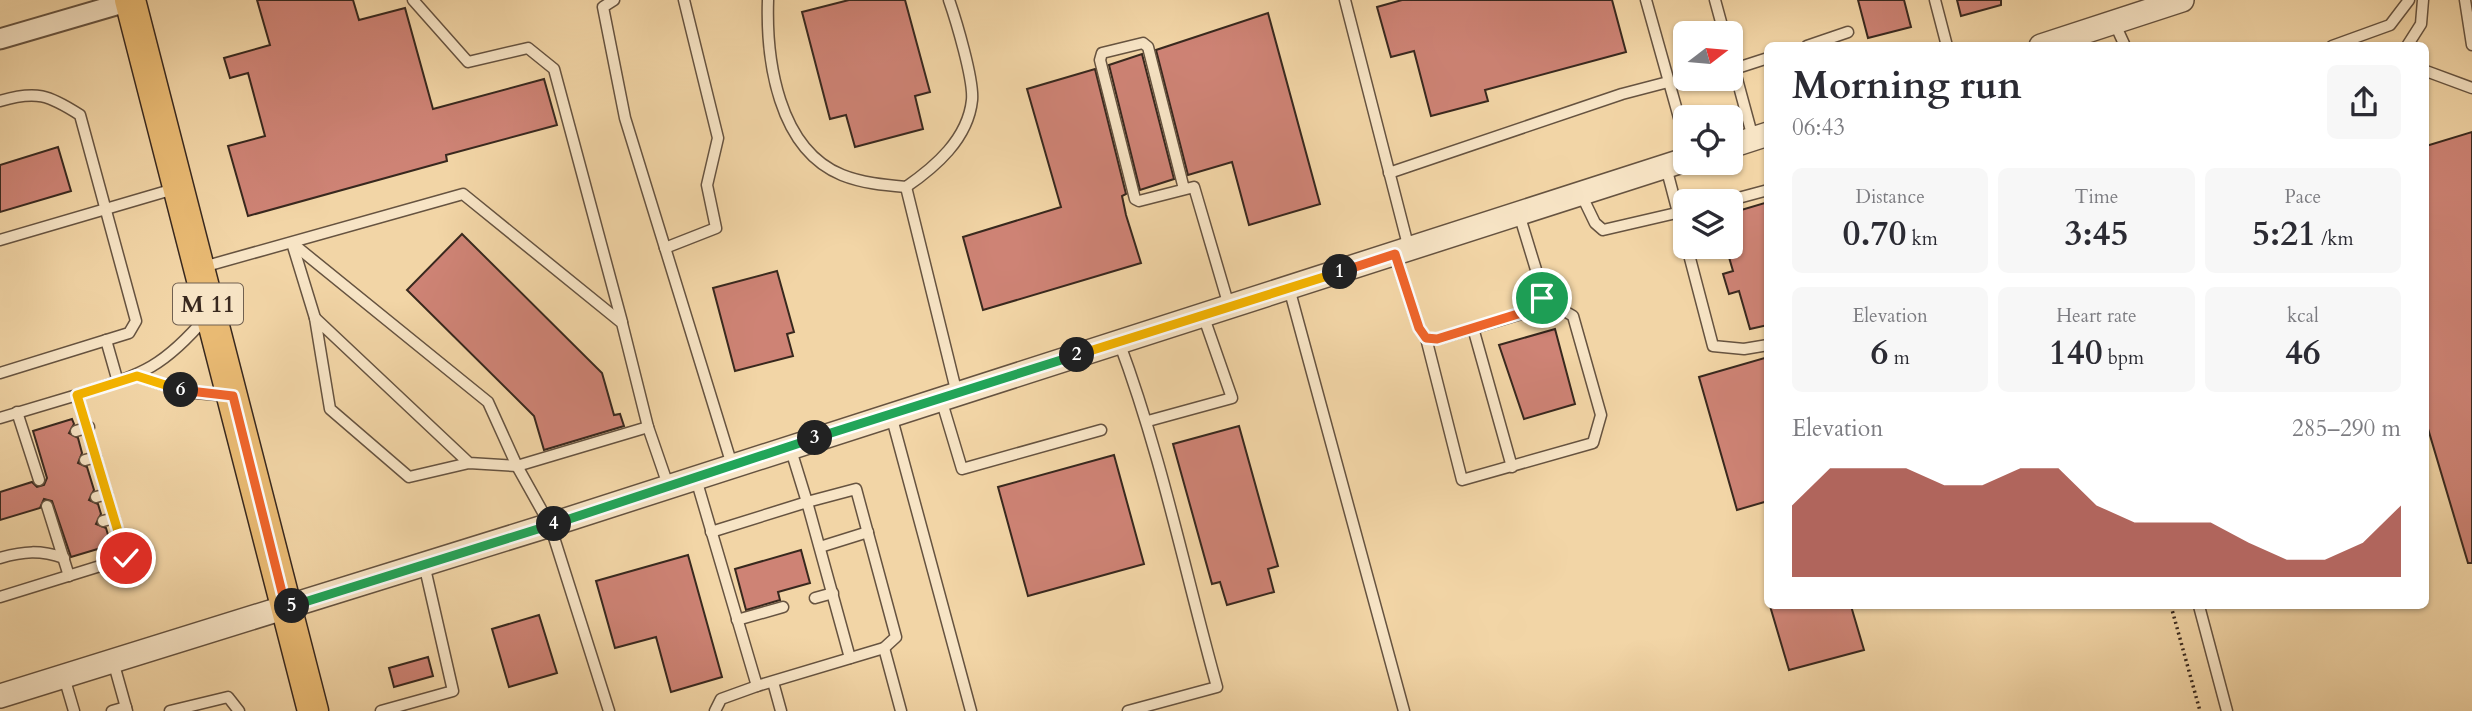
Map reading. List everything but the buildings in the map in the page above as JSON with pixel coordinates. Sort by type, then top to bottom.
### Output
[{"type":"main road","name":"M 11","points":[[131,0],[313,711]]},
{"type":"street","points":[[0,39],[131,0]]},
{"type":"street","points":[[2053,42],[2182,0]]},
{"type":"street","points":[[1743,142],[1760,136]]},
{"type":"street","points":[[0,696],[550,525],[1673,164]]},
{"type":"lane","points":[[413,0],[468,62],[528,48],[554,69],[648,427],[668,485]]},
{"type":"lane","points":[[614,0],[603,7],[625,118],[732,465]]},
{"type":"lane","points":[[665,248],[716,228],[707,185],[718,138],[684,0]]},
{"type":"lane","points":[[768,0],[767,28],[773,73],[788,120],[807,151],[840,174],[872,184],[906,187],[936,167],[959,135],[972,99],[949,0]]},
{"type":"lane","points":[[1345,0],[1389,173],[1402,252],[1419,328],[1426,338],[1462,480],[1593,443],[1601,415],[1573,316],[1542,298],[1519,214]]},
{"type":"lane","points":[[1646,0],[1675,105]]},
{"type":"lane","points":[[1715,0],[1721,21]]},
{"type":"lane","points":[[1935,0],[1946,42]]},
{"type":"lane","points":[[2343,42],[2390,25],[2409,0]]},
{"type":"lane","points":[[2410,42],[2421,24],[2423,0]]},
{"type":"lane","points":[[2465,0],[2472,45]]},
{"type":"lane","points":[[2114,22],[2123,42]]},
{"type":"lane","points":[[1819,42],[1848,32]]},
{"type":"lane","points":[[1184,189],[1148,47],[1143,43],[1102,53],[1100,60],[1135,199],[1139,201],[1184,189],[1195,189],[1229,307]]},
{"type":"lane","points":[[1743,66],[1764,59]]},
{"type":"lane","points":[[2429,72],[2472,88]]},
{"type":"lane","points":[[1389,173],[1622,94],[1668,82]]},
{"type":"lane","points":[[1743,91],[1760,136]]},
{"type":"lane","points":[[0,101],[26,93],[45,96],[80,115],[108,209],[136,321],[129,333],[0,373]]},
{"type":"lane","points":[[906,187],[961,469],[1101,430]]},
{"type":"lane","points":[[0,240],[178,188]]},
{"type":"lane","points":[[1743,197],[1764,191]]},
{"type":"lane","points":[[199,268],[463,194],[622,323]]},
{"type":"lane","points":[[1581,194],[1595,223],[1604,230],[1673,213]]},
{"type":"lane","points":[[292,243],[315,318],[330,408],[410,477],[469,463],[517,466],[648,427]]},
{"type":"lane","points":[[292,243],[488,402],[517,466],[550,525],[609,711]]},
{"type":"lane","points":[[1690,259],[1713,346],[1744,349],[1764,346]]},
{"type":"lane","points":[[1288,288],[1404,711]]},
{"type":"lane","points":[[1426,338],[1437,339],[1531,310],[1542,298]]},
{"type":"lane","points":[[0,418],[137,376],[175,353],[210,312]]},
{"type":"lane","points":[[1148,421],[1232,398],[1203,315]]},
{"type":"lane","points":[[315,318],[469,463]]},
{"type":"lane","points":[[1473,328],[1512,467]]},
{"type":"lane","points":[[106,340],[118,382]]},
{"type":"lane","points":[[1119,342],[1148,421],[1181,561],[1217,687],[1128,711]]},
{"type":"lane","points":[[137,376],[186,392],[233,396]]},
{"type":"lane","points":[[0,597],[126,558],[108,519],[101,496],[89,427],[77,395]]},
{"type":"lane","points":[[18,412],[33,446],[40,476]]},
{"type":"lane","points":[[891,414],[971,711]]},
{"type":"lane","points":[[76,431],[89,427]]},
{"type":"lane","points":[[789,447],[850,658]]},
{"type":"lane","points":[[85,460],[96,457]]},
{"type":"lane","points":[[695,477],[757,687]]},
{"type":"lane","points":[[712,532],[856,489],[896,637],[884,648],[721,699],[715,711]]},
{"type":"lane","points":[[51,509],[60,534],[69,576]]},
{"type":"lane","points":[[820,547],[868,532]]},
{"type":"lane","points":[[0,558],[20,552],[42,551],[64,558]]},
{"type":"lane","points":[[381,711],[453,691],[424,564]]},
{"type":"lane","points":[[815,598],[833,593]]},
{"type":"lane","points":[[737,620],[783,607]]},
{"type":"lane","points":[[2200,609],[2227,711]]},
{"type":"lane","points":[[884,648],[901,711]]},
{"type":"lane","points":[[112,711],[127,709],[113,661]]},
{"type":"lane","points":[[64,677],[74,711]]},
{"type":"lane","points":[[773,682],[781,711]]},
{"type":"lane","points":[[170,711],[228,697],[239,711]]},
{"type":"path","points":[[2172,609],[2200,711]]},
{"type":"route","points":[[126,558],[89,427],[77,395],[137,376],[186,392],[233,396],[286,608],[1395,254],[1419,328],[1426,338],[1437,339],[1531,310],[1538,306],[1542,298]]}]
